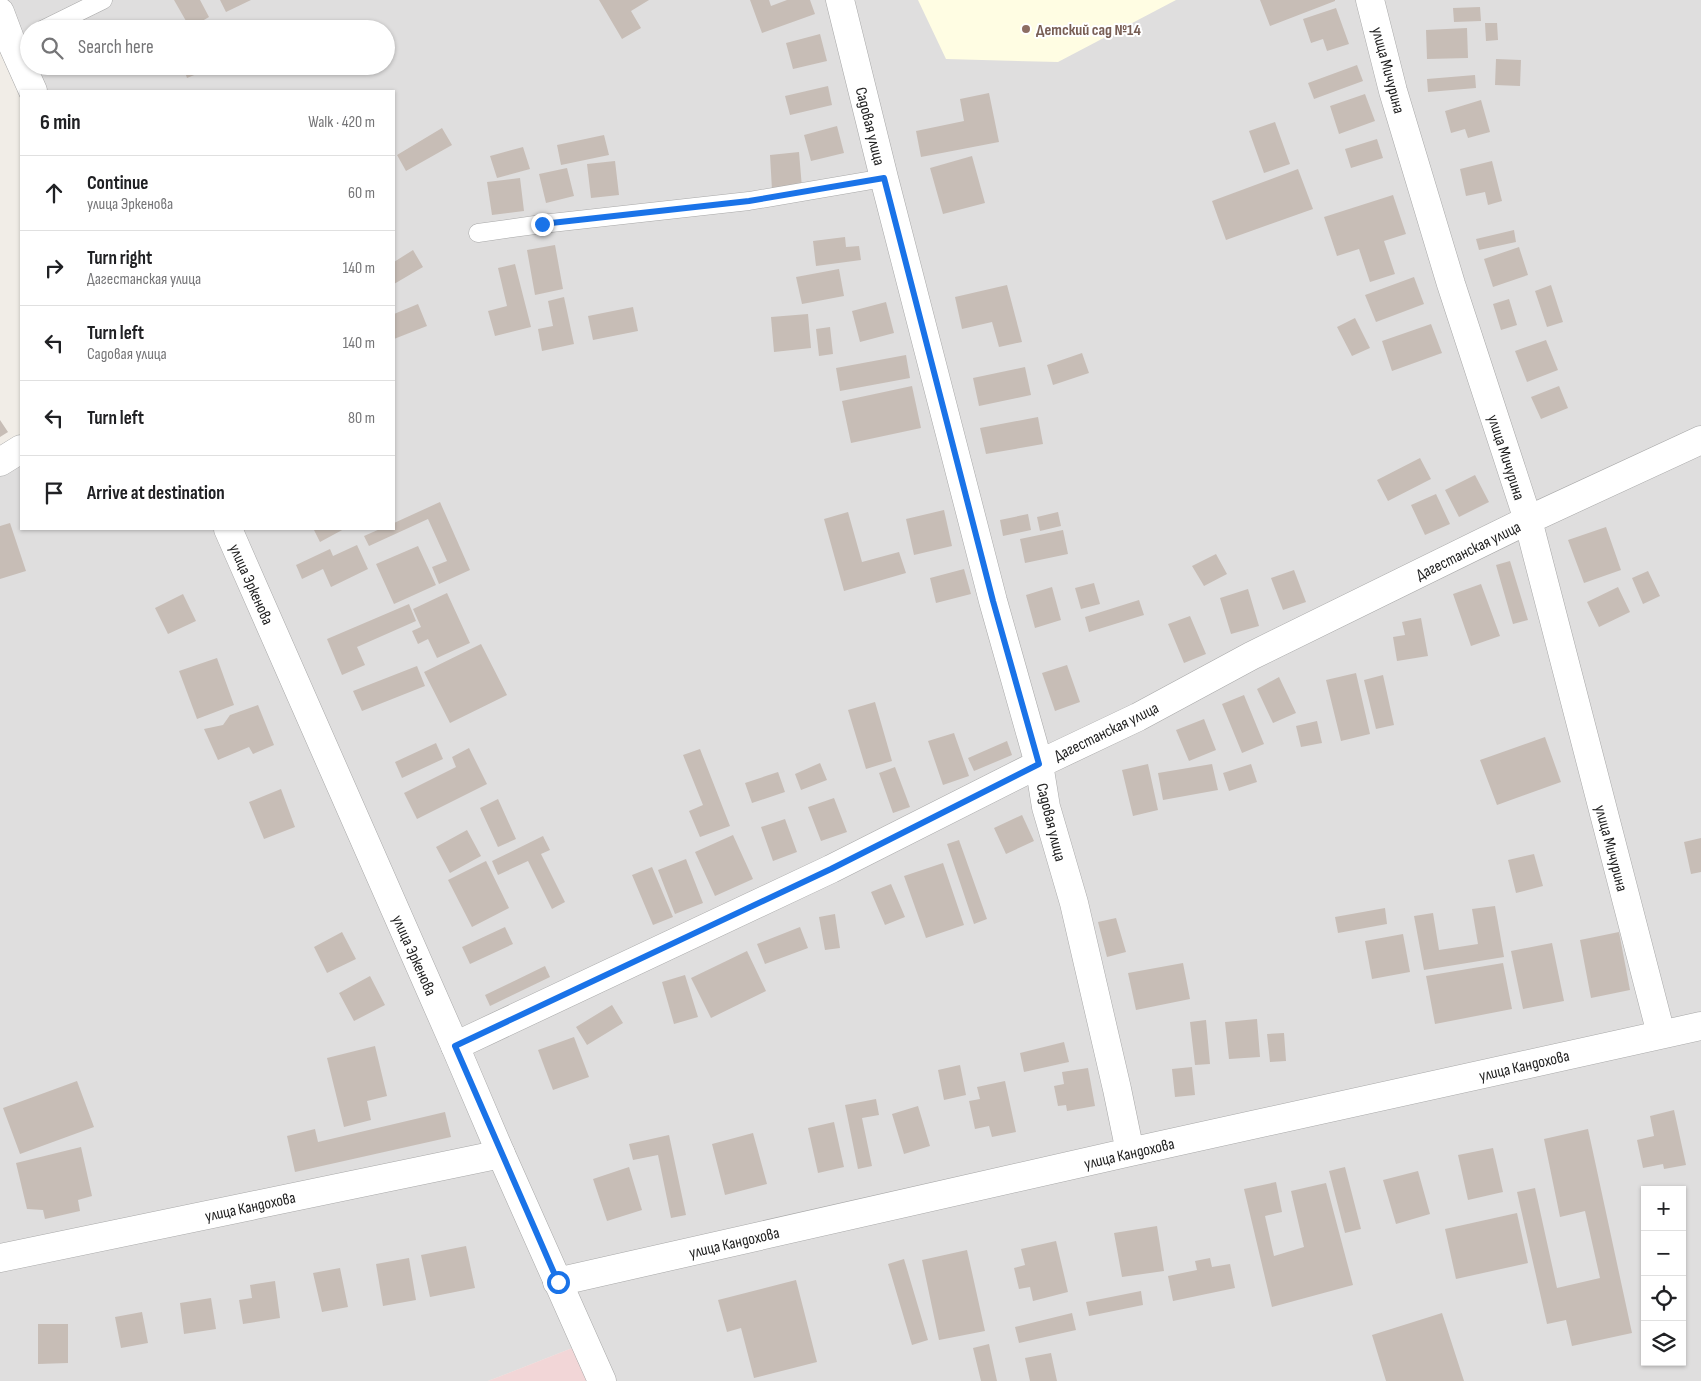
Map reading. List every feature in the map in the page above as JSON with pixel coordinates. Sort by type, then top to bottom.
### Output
[{"type":"street","name":"Садовая улица","points":[[840,0],[993,601],[1039,764],[1046,807],[1074,903],[1130,1152]]},
{"type":"street","name":"улица Мичурина","points":[[1370,0],[1393,91],[1440,247],[1528,520],[1661,1034]]},
{"type":"street","points":[[0,12],[20,40]]},
{"type":"street","points":[[29,75],[33,90]]},
{"type":"street","name":"Дагестанская улица","points":[[455,1046],[831,869],[1039,764],[1138,717],[1251,656],[1528,520],[1701,440]]},
{"type":"street","points":[[0,462],[20,450]]},
{"type":"street","name":"улица Эркенова","points":[[228,530],[602,1381]]},
{"type":"street","name":"улица Кандохова","points":[[558,1282],[1130,1152],[1701,1026]]},
{"type":"street","name":"улица Кандохова","points":[[0,1258],[501,1154]]},
{"type":"lane","points":[[62,20],[103,0]]},
{"type":"lane","points":[[478,233],[749,201],[884,178]]},
{"type":"shaded area","points":[[0,0],[1701,0],[1701,1381],[602,1381],[585,1343],[488,1381],[0,1381],[0,462],[20,450],[20,530],[395,530],[395,90],[33,90],[27,75],[395,75],[395,20],[20,20],[20,55]]},
{"type":"shaded area","name":"Детский сад №14","points":[[918,0],[1176,0],[1058,62],[946,59]]},
{"type":"shaded area","points":[[585,1343],[602,1381],[488,1381]]},
{"type":"building","points":[[174,0],[200,0],[209,17],[204,20],[185,20]]},
{"type":"building","points":[[220,0],[251,0],[226,12]]},
{"type":"building","points":[[599,0],[649,0],[631,11],[641,28],[622,39]]},
{"type":"building","points":[[750,0],[769,0],[771,6],[787,0],[810,0],[815,14],[762,33]]},
{"type":"building","points":[[1260,0],[1335,0],[1335,1],[1270,26]]},
{"type":"building","points":[[1480,7],[1481,21],[1454,22],[1453,8]]},
{"type":"building","points":[[1336,8],[1349,44],[1327,51],[1323,39],[1311,43],[1303,19]]},
{"type":"building","points":[[1485,23],[1497,23],[1498,40],[1486,41]]},
{"type":"building","points":[[1467,28],[1468,58],[1427,59],[1426,30]]},
{"type":"building","points":[[820,34],[827,61],[793,69],[786,43]]},
{"type":"building","points":[[1496,59],[1521,60],[1520,86],[1495,85]]},
{"type":"building","points":[[1357,65],[1363,81],[1314,99],[1308,83]]},
{"type":"building","points":[[1475,75],[1476,88],[1428,92],[1427,79]]},
{"type":"building","points":[[828,86],[832,105],[790,115],[785,96]]},
{"type":"building","points":[[989,93],[999,142],[921,157],[916,131],[964,121],[960,99]]},
{"type":"building","points":[[1365,94],[1375,121],[1339,134],[1330,106]]},
{"type":"building","points":[[1481,100],[1490,132],[1468,138],[1465,129],[1451,133],[1445,111]]},
{"type":"building","points":[[1275,122],[1290,164],[1264,173],[1249,131]]},
{"type":"building","points":[[837,126],[844,153],[811,161],[804,135]]},
{"type":"building","points":[[442,128],[452,145],[406,171],[397,155]]},
{"type":"building","points":[[604,135],[609,155],[561,165],[557,145]]},
{"type":"building","points":[[1377,139],[1383,158],[1351,168],[1345,149]]},
{"type":"building","points":[[523,147],[530,169],[497,178],[490,156]]},
{"type":"building","points":[[799,152],[802,188],[772,190],[770,155]]},
{"type":"building","points":[[972,156],[985,203],[943,214],[930,168]]},
{"type":"building","points":[[615,161],[619,195],[591,198],[587,164]]},
{"type":"building","points":[[1492,161],[1502,201],[1488,205],[1485,192],[1466,196],[1460,169]]},
{"type":"building","points":[[567,168],[574,196],[546,203],[539,174]]},
{"type":"building","points":[[1298,169],[1313,209],[1226,240],[1212,201]]},
{"type":"building","points":[[520,178],[524,211],[492,215],[487,182]]},
{"type":"building","points":[[1393,195],[1406,234],[1384,241],[1395,274],[1370,282],[1359,249],[1337,256],[1324,217]]},
{"type":"building","points":[[1514,230],[1516,242],[1479,250],[1476,239]]},
{"type":"building","points":[[845,237],[846,247],[859,246],[861,260],[816,266],[813,241]]},
{"type":"building","points":[[555,245],[563,289],[535,295],[527,250]]},
{"type":"building","points":[[1519,247],[1528,275],[1493,287],[1484,259]]},
{"type":"building","points":[[413,250],[423,267],[395,283],[395,261]]},
{"type":"building","points":[[515,264],[531,327],[495,336],[488,311],[507,306],[498,268]]},
{"type":"building","points":[[839,269],[844,296],[802,304],[796,277]]},
{"type":"building","points":[[1414,277],[1424,304],[1376,322],[1365,295]]},
{"type":"building","points":[[1007,285],[1022,342],[999,347],[992,322],[962,329],[955,297]]},
{"type":"building","points":[[1551,285],[1563,322],[1547,327],[1535,291]]},
{"type":"building","points":[[564,297],[574,344],[542,351],[538,329],[553,326],[548,301]]},
{"type":"building","points":[[1509,299],[1517,325],[1501,330],[1493,304]]},
{"type":"building","points":[[886,302],[894,333],[860,342],[852,311]]},
{"type":"building","points":[[418,304],[427,326],[395,339],[395,314]]},
{"type":"building","points":[[633,307],[638,331],[593,340],[588,316]]},
{"type":"building","points":[[808,314],[811,348],[774,352],[771,317]]},
{"type":"building","points":[[1355,318],[1370,348],[1352,356],[1337,327]]},
{"type":"building","points":[[1431,324],[1442,353],[1392,371],[1382,341]]},
{"type":"building","points":[[830,327],[833,354],[819,356],[816,329]]},
{"type":"building","points":[[1546,340],[1558,370],[1527,382],[1515,351]]},
{"type":"building","points":[[1082,353],[1089,373],[1053,385],[1047,365]]},
{"type":"building","points":[[906,355],[910,378],[840,391],[836,368]]},
{"type":"building","points":[[1025,367],[1031,395],[979,406],[973,378]]},
{"type":"building","points":[[912,386],[921,428],[851,443],[842,401]]},
{"type":"building","points":[[1559,386],[1568,408],[1541,419],[1531,397]]},
{"type":"building","points":[[1038,417],[1043,444],[986,454],[980,428]]},
{"type":"building","points":[[0,420],[8,432],[0,437]]},
{"type":"building","points":[[1420,458],[1431,479],[1388,501],[1377,480]]},
{"type":"building","points":[[1475,475],[1489,502],[1459,517],[1445,490]]},
{"type":"building","points":[[1436,494],[1450,524],[1425,535],[1411,505]]},
{"type":"building","points":[[440,502],[470,570],[439,584],[432,567],[447,561],[428,519],[369,546],[364,536],[378,530],[395,530],[395,523]]},
{"type":"building","points":[[944,510],[952,546],[914,555],[906,519]]},
{"type":"building","points":[[848,512],[862,562],[899,552],[906,573],[844,591],[824,519]]},
{"type":"building","points":[[1058,512],[1061,526],[1040,531],[1037,517]]},
{"type":"building","points":[[1028,514],[1031,530],[1003,536],[1000,520]]},
{"type":"building","points":[[10,523],[26,571],[0,579],[0,526]]},
{"type":"building","points":[[1606,527],[1621,570],[1584,583],[1568,540]]},
{"type":"building","points":[[314,530],[342,530],[320,542]]},
{"type":"building","points":[[1063,530],[1068,554],[1025,563],[1020,539]]},
{"type":"building","points":[[357,545],[368,569],[331,587],[323,569],[302,579],[296,565],[330,549],[333,556]]},
{"type":"building","points":[[418,546],[436,585],[394,604],[376,564]]},
{"type":"building","points":[[1216,554],[1227,574],[1204,586],[1192,566]]},
{"type":"building","points":[[1510,561],[1528,620],[1513,624],[1496,565]]},
{"type":"building","points":[[964,569],[971,594],[936,603],[930,578]]},
{"type":"building","points":[[1294,570],[1306,602],[1283,610],[1271,578]]},
{"type":"building","points":[[1648,571],[1660,596],[1643,604],[1632,578]]},
{"type":"building","points":[[1094,583],[1100,604],[1081,609],[1075,588]]},
{"type":"building","points":[[1481,584],[1500,636],[1471,646],[1453,594]]},
{"type":"building","points":[[1052,587],[1061,620],[1035,628],[1026,595]]},
{"type":"building","points":[[1618,587],[1630,612],[1599,627],[1587,602]]},
{"type":"building","points":[[1248,589],[1259,626],[1231,634],[1220,598]]},
{"type":"building","points":[[447,593],[470,643],[437,658],[428,639],[418,644],[412,631],[421,627],[413,609]]},
{"type":"building","points":[[183,594],[196,621],[168,634],[155,608]]},
{"type":"building","points":[[1139,600],[1144,615],[1089,632],[1085,617]]},
{"type":"building","points":[[409,604],[416,621],[357,647],[365,665],[342,675],[327,639]]},
{"type":"building","points":[[1190,616],[1206,654],[1184,663],[1168,624]]},
{"type":"building","points":[[1421,618],[1428,656],[1397,661],[1393,637],[1405,635],[1402,622]]},
{"type":"building","points":[[481,644],[507,695],[450,723],[424,672]]},
{"type":"building","points":[[217,658],[234,705],[197,719],[179,671]]},
{"type":"building","points":[[1067,665],[1080,702],[1055,711],[1042,673]]},
{"type":"building","points":[[417,666],[425,686],[362,711],[353,691]]},
{"type":"building","points":[[1356,673],[1370,734],[1341,741],[1326,680]]},
{"type":"building","points":[[1383,675],[1394,725],[1376,729],[1364,680]]},
{"type":"building","points":[[1279,677],[1296,713],[1273,723],[1257,689]]},
{"type":"building","points":[[1244,695],[1264,744],[1242,753],[1222,704]]},
{"type":"building","points":[[875,702],[892,761],[866,769],[848,710]]},
{"type":"building","points":[[258,705],[274,745],[253,754],[249,747],[218,760],[204,729],[223,725],[230,715]]},
{"type":"building","points":[[1204,719],[1216,750],[1189,761],[1176,730]]},
{"type":"building","points":[[1317,721],[1322,743],[1301,747],[1296,726]]},
{"type":"building","points":[[954,733],[969,776],[943,785],[928,741]]},
{"type":"building","points":[[1545,737],[1561,782],[1497,805],[1480,760]]},
{"type":"building","points":[[1007,741],[1012,755],[974,771],[968,758]]},
{"type":"building","points":[[436,743],[443,759],[402,778],[395,762]]},
{"type":"building","points":[[469,748],[487,784],[417,819],[404,793],[456,767],[452,757]]},
{"type":"building","points":[[700,749],[730,826],[700,837],[689,811],[703,805],[683,755]]},
{"type":"building","points":[[820,763],[827,780],[801,790],[795,774]]},
{"type":"building","points":[[1148,764],[1158,810],[1133,816],[1122,770]]},
{"type":"building","points":[[1212,764],[1218,790],[1163,800],[1158,773]]},
{"type":"building","points":[[1251,764],[1257,782],[1229,791],[1223,773]]},
{"type":"building","points":[[895,767],[910,807],[893,813],[879,773]]},
{"type":"building","points":[[778,772],[785,792],[752,803],[745,783]]},
{"type":"building","points":[[281,789],[295,827],[264,839],[249,802]]},
{"type":"building","points":[[834,798],[847,832],[821,841],[808,807]]},
{"type":"building","points":[[498,799],[516,839],[498,847],[480,808]]},
{"type":"building","points":[[1022,815],[1034,841],[1006,854],[994,828]]},
{"type":"building","points":[[785,819],[797,852],[773,861],[761,827]]},
{"type":"building","points":[[467,830],[481,856],[450,873],[436,847]]},
{"type":"building","points":[[733,835],[753,879],[715,896],[695,852]]},
{"type":"building","points":[[543,836],[550,850],[541,854],[565,902],[552,909],[528,861],[498,875],[492,861]]},
{"type":"building","points":[[1701,838],[1701,872],[1691,874],[1684,842]]},
{"type":"building","points":[[959,840],[987,919],[974,924],[947,844]]},
{"type":"building","points":[[1534,854],[1543,886],[1516,893],[1508,860]]},
{"type":"building","points":[[686,859],[703,903],[675,914],[658,870]]},
{"type":"building","points":[[486,861],[509,908],[472,927],[448,880]]},
{"type":"building","points":[[943,863],[964,925],[926,938],[904,876]]},
{"type":"building","points":[[652,867],[673,917],[653,925],[632,875]]},
{"type":"building","points":[[891,884],[905,917],[885,925],[871,892]]},
{"type":"building","points":[[1495,906],[1504,957],[1424,970],[1414,916],[1433,913],[1439,950],[1478,944],[1472,909]]},
{"type":"building","points":[[1385,908],[1387,924],[1338,933],[1335,917]]},
{"type":"building","points":[[835,914],[840,948],[825,950],[819,917]]},
{"type":"building","points":[[1116,918],[1126,952],[1107,957],[1098,922]]},
{"type":"building","points":[[505,927],[513,944],[470,964],[462,947]]},
{"type":"building","points":[[800,927],[808,948],[765,964],[757,944]]},
{"type":"building","points":[[342,932],[356,959],[327,973],[314,947]]},
{"type":"building","points":[[1619,932],[1630,990],[1591,998],[1580,940]]},
{"type":"building","points":[[1403,934],[1410,972],[1372,979],[1365,941]]},
{"type":"building","points":[[1552,943],[1564,1001],[1523,1009],[1511,951]]},
{"type":"building","points":[[747,951],[766,991],[711,1018],[691,978]]},
{"type":"building","points":[[1183,963],[1190,999],[1136,1010],[1128,973]]},
{"type":"building","points":[[1503,963],[1512,1009],[1435,1024],[1426,976]]},
{"type":"building","points":[[545,966],[550,977],[490,1006],[485,995]]},
{"type":"building","points":[[685,975],[698,1017],[674,1024],[662,982]]},
{"type":"building","points":[[370,976],[385,1005],[354,1021],[339,993]]},
{"type":"building","points":[[612,1005],[623,1023],[587,1045],[576,1027]]},
{"type":"building","points":[[1257,1019],[1260,1057],[1229,1059],[1225,1022]]},
{"type":"building","points":[[1206,1020],[1210,1064],[1195,1065],[1190,1022]]},
{"type":"building","points":[[1284,1033],[1286,1061],[1270,1062],[1267,1034]]},
{"type":"building","points":[[574,1037],[589,1077],[553,1090],[538,1050]]},
{"type":"building","points":[[1064,1042],[1069,1062],[1024,1072],[1020,1053]]},
{"type":"building","points":[[375,1046],[387,1096],[367,1101],[371,1120],[344,1127],[327,1058]]},
{"type":"building","points":[[960,1065],[966,1095],[944,1100],[938,1070]]},
{"type":"building","points":[[1192,1067],[1195,1095],[1175,1097],[1172,1069]]},
{"type":"building","points":[[1088,1068],[1095,1106],[1067,1111],[1066,1105],[1058,1106],[1054,1086],[1064,1084],[1062,1072]]},
{"type":"building","points":[[77,1081],[94,1127],[20,1154],[3,1108]]},
{"type":"building","points":[[1005,1081],[1016,1132],[992,1137],[989,1126],[975,1129],[969,1101],[980,1099],[977,1087]]},
{"type":"building","points":[[876,1099],[879,1115],[862,1118],[872,1166],[858,1169],[845,1105]]},
{"type":"building","points":[[918,1106],[930,1146],[904,1154],[892,1114]]},
{"type":"building","points":[[1674,1110],[1686,1165],[1664,1169],[1663,1164],[1643,1168],[1637,1140],[1654,1136],[1650,1116]]},
{"type":"building","points":[[445,1112],[451,1137],[295,1172],[287,1136],[315,1129],[318,1142]]},
{"type":"building","points":[[834,1122],[844,1167],[818,1173],[808,1128]]},
{"type":"building","points":[[1588,1129],[1632,1333],[1572,1346],[1566,1320],[1547,1324],[1517,1192],[1535,1188],[1557,1288],[1600,1278],[1585,1211],[1560,1217],[1544,1139]]},
{"type":"building","points":[[753,1133],[767,1184],[725,1195],[712,1144]]},
{"type":"building","points":[[669,1135],[686,1215],[671,1218],[658,1155],[633,1160],[629,1144]]},
{"type":"building","points":[[81,1147],[92,1196],[78,1200],[80,1211],[45,1219],[43,1210],[27,1209],[16,1163]]},
{"type":"building","points":[[1493,1148],[1503,1192],[1468,1200],[1458,1155]]},
{"type":"building","points":[[629,1167],[642,1210],[607,1221],[593,1179]]},
{"type":"building","points":[[1345,1167],[1361,1229],[1345,1233],[1329,1171]]},
{"type":"building","points":[[1418,1171],[1430,1214],[1396,1224],[1383,1180]]},
{"type":"building","points":[[1276,1182],[1282,1212],[1265,1216],[1274,1256],[1304,1247],[1291,1191],[1326,1183],[1353,1285],[1272,1307],[1244,1189]]},
{"type":"building","points":[[1517,1213],[1528,1263],[1456,1279],[1445,1229]]},
{"type":"building","points":[[1157,1226],[1164,1271],[1122,1277],[1114,1233]]},
{"type":"building","points":[[1056,1241],[1068,1292],[1033,1301],[1030,1287],[1019,1289],[1014,1268],[1025,1265],[1021,1249]]},
{"type":"building","points":[[466,1246],[475,1288],[430,1297],[421,1255]]},
{"type":"building","points":[[967,1250],[985,1331],[939,1340],[922,1260]]},
{"type":"building","points":[[409,1258],[416,1300],[383,1306],[376,1264]]},
{"type":"building","points":[[1210,1258],[1212,1267],[1230,1264],[1235,1288],[1173,1301],[1168,1276],[1197,1270],[1195,1261]]},
{"type":"building","points":[[904,1259],[928,1340],[912,1345],[888,1264]]},
{"type":"building","points":[[340,1268],[348,1307],[322,1312],[313,1273]]},
{"type":"building","points":[[796,1280],[817,1362],[754,1378],[741,1328],[727,1332],[718,1300]]},
{"type":"building","points":[[275,1281],[280,1318],[243,1324],[239,1300],[252,1298],[250,1285]]},
{"type":"building","points":[[1141,1291],[1143,1305],[1089,1316],[1086,1302]]},
{"type":"building","points":[[211,1298],[216,1329],[184,1334],[180,1303]]},
{"type":"building","points":[[142,1312],[148,1343],[121,1348],[115,1317]]},
{"type":"building","points":[[1072,1313],[1076,1330],[1019,1343],[1015,1327]]},
{"type":"building","points":[[1442,1313],[1464,1381],[1386,1381],[1372,1335]]},
{"type":"building","points":[[38,1324],[68,1324],[68,1363],[38,1364]]},
{"type":"building","points":[[989,1344],[997,1381],[981,1381],[973,1348]]},
{"type":"building","points":[[1051,1353],[1057,1381],[1030,1381],[1025,1358]]},
{"type":"place","name":"Детский сад №14","points":[[1026,29]]},
{"type":"route","points":[[542,224],[749,201],[884,178],[993,601],[1039,764],[831,869],[455,1046],[558,1282]]}]
